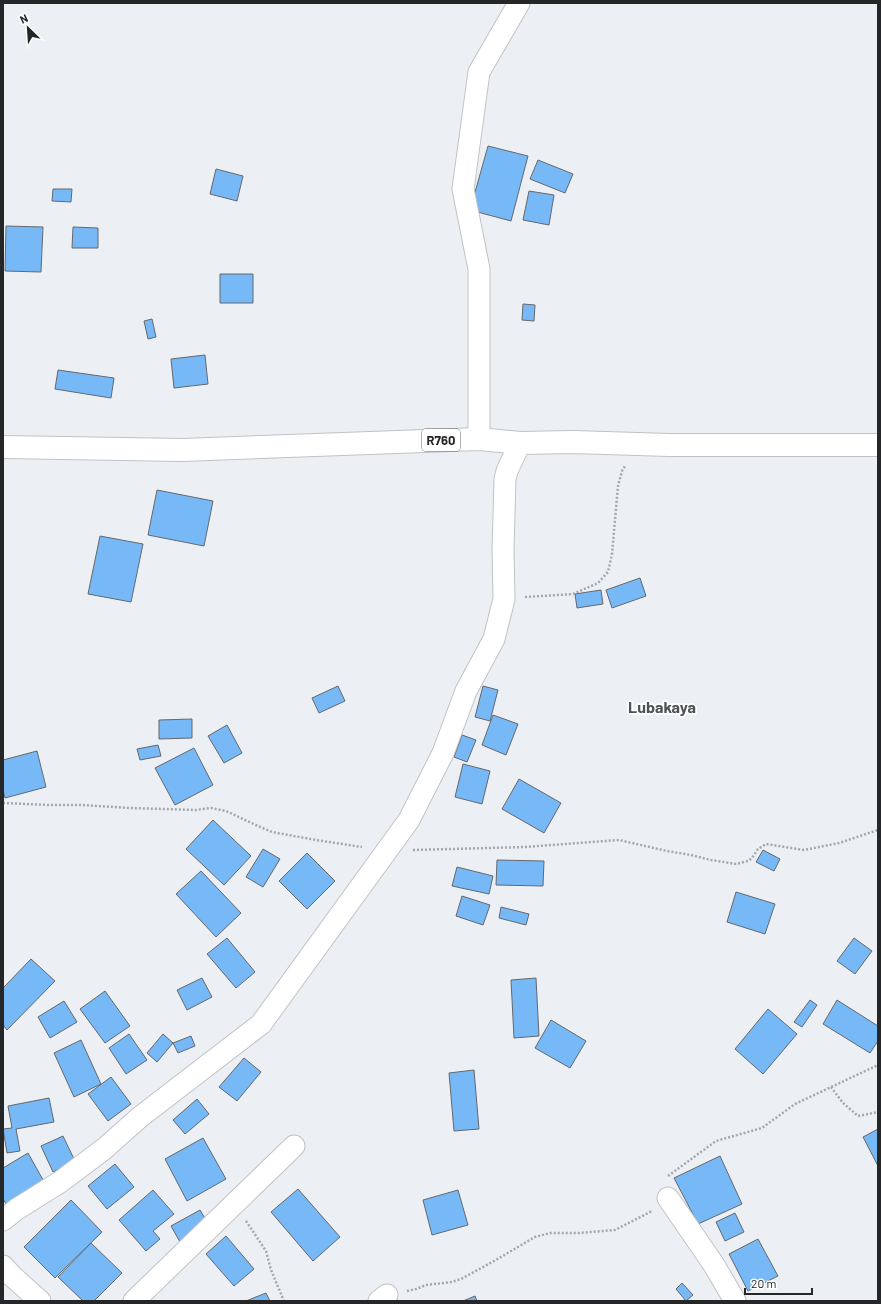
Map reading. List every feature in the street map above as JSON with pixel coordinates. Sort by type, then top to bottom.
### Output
[{"type":"main road","name":"R760","points":[[3,447],[182,450],[479,439],[520,443],[573,442],[669,445],[878,445]]},
{"type":"street","points":[[479,439],[479,269],[463,189],[479,72],[519,3]]},
{"type":"street","points":[[3,1220],[17,1209],[60,1182],[104,1149],[140,1117],[262,1024],[388,851],[415,811],[442,753],[466,691],[493,642],[504,599],[503,550],[507,471],[520,443]]},
{"type":"street","points":[[134,1301],[294,1146]]},
{"type":"street","points":[[668,1198],[714,1265],[735,1301]]},
{"type":"street","points":[[3,1266],[40,1301]]},
{"type":"path","points":[[504,599],[573,594],[598,582],[608,572],[612,554],[618,486],[622,470],[627,462]]},
{"type":"path","points":[[3,803],[196,810],[211,808],[226,811],[272,832],[388,851],[525,847],[619,840],[667,852],[736,864],[748,861],[758,849],[766,844],[804,850],[839,843],[878,830]]},
{"type":"path","points":[[383,1298],[416,1290],[426,1285],[452,1282],[489,1264],[535,1237],[550,1234],[615,1230],[664,1206],[668,1198],[668,1176],[716,1141],[762,1128],[795,1104],[878,1065]]},
{"type":"path","points":[[831,1087],[842,1102],[858,1116],[878,1112]]},
{"type":"path","points":[[233,1206],[251,1228],[266,1251],[270,1270],[284,1301]]},
{"type":"building","points":[[488,146],[528,156],[511,221],[470,210]]},
{"type":"building","points":[[538,160],[573,174],[565,193],[530,179]]},
{"type":"building","points":[[216,169],[243,176],[237,201],[210,194]]},
{"type":"building","points":[[53,189],[72,189],[71,202],[52,201]]},
{"type":"building","points":[[529,191],[554,195],[549,225],[523,220]]},
{"type":"building","points":[[6,226],[43,227],[41,272],[5,271]]},
{"type":"building","points":[[73,227],[98,228],[98,248],[72,248]]},
{"type":"building","points":[[220,274],[253,274],[253,303],[220,303]]},
{"type":"building","points":[[523,304],[535,305],[534,321],[522,320]]},
{"type":"building","points":[[152,319],[156,337],[148,339],[144,321]]},
{"type":"building","points":[[205,355],[208,384],[174,388],[171,359]]},
{"type":"building","points":[[58,370],[114,378],[111,398],[55,389]]},
{"type":"building","points":[[157,490],[213,501],[204,546],[148,535]]},
{"type":"building","points":[[100,536],[143,544],[131,602],[88,594]]},
{"type":"building","points":[[640,578],[646,596],[612,608],[606,590]]},
{"type":"building","points":[[601,590],[603,604],[577,608],[575,594]]},
{"type":"building","points":[[338,686],[345,701],[319,713],[312,698]]},
{"type":"building","points":[[483,686],[498,690],[490,721],[475,717]]},
{"type":"building","points":[[493,715],[518,724],[506,755],[482,745]]},
{"type":"building","points":[[192,719],[192,738],[159,739],[159,720]]},
{"type":"building","points":[[227,725],[242,753],[224,763],[208,736]]},
{"type":"building","points":[[462,735],[476,740],[467,762],[454,757]]},
{"type":"building","points":[[158,745],[161,756],[140,760],[137,749]]},
{"type":"building","points":[[194,748],[213,785],[175,805],[155,768]]},
{"type":"building","points":[[37,751],[46,787],[5,798],[3,790],[3,760]]},
{"type":"building","points":[[463,764],[490,771],[482,804],[455,797]]},
{"type":"building","points":[[519,779],[561,803],[544,833],[502,809]]},
{"type":"building","points":[[213,820],[251,856],[224,885],[186,849]]},
{"type":"building","points":[[263,849],[280,859],[263,887],[246,877]]},
{"type":"building","points":[[763,850],[780,859],[774,871],[756,862]]},
{"type":"building","points":[[307,853],[335,881],[307,909],[279,881]]},
{"type":"building","points":[[497,860],[544,861],[543,886],[496,885]]},
{"type":"building","points":[[457,867],[493,876],[489,894],[452,886]]},
{"type":"building","points":[[201,871],[241,913],[216,937],[176,894]]},
{"type":"building","points":[[736,892],[775,904],[765,934],[727,922]]},
{"type":"building","points":[[462,896],[490,905],[483,925],[456,916]]},
{"type":"building","points":[[501,907],[529,914],[526,925],[499,918]]},
{"type":"building","points":[[227,938],[255,972],[236,988],[207,954]]},
{"type":"building","points":[[854,938],[872,951],[855,974],[837,961]]},
{"type":"building","points":[[31,959],[55,981],[7,1030],[3,1025],[3,988]]},
{"type":"building","points":[[202,978],[212,997],[187,1010],[177,990]]},
{"type":"building","points":[[536,978],[539,1036],[514,1038],[511,980]]},
{"type":"building","points":[[105,991],[130,1026],[105,1043],[80,1009]]},
{"type":"building","points":[[810,1000],[817,1005],[802,1027],[794,1022]]},
{"type":"building","points":[[837,1000],[878,1026],[878,1041],[870,1053],[823,1024]]},
{"type":"building","points":[[64,1001],[77,1022],[50,1038],[38,1017]]},
{"type":"building","points":[[768,1009],[797,1034],[763,1074],[735,1049]]},
{"type":"building","points":[[551,1020],[586,1041],[570,1068],[535,1048]]},
{"type":"building","points":[[129,1034],[147,1060],[126,1074],[109,1048]]},
{"type":"building","points":[[163,1034],[173,1043],[157,1062],[147,1053]]},
{"type":"building","points":[[191,1036],[195,1046],[178,1053],[173,1043]]},
{"type":"building","points":[[81,1040],[101,1084],[74,1097],[54,1053]]},
{"type":"building","points":[[244,1058],[261,1072],[237,1101],[219,1087]]},
{"type":"building","points":[[474,1070],[479,1129],[454,1131],[449,1073]]},
{"type":"building","points":[[111,1077],[131,1104],[108,1121],[88,1094]]},
{"type":"building","points":[[49,1098],[54,1122],[16,1129],[20,1151],[7,1153],[3,1129],[12,1128],[8,1106]]},
{"type":"building","points":[[197,1099],[209,1114],[185,1134],[173,1120]]},
{"type":"building","points":[[878,1129],[878,1166],[863,1137]]},
{"type":"building","points":[[63,1136],[75,1161],[53,1172],[41,1146]]},
{"type":"building","points":[[203,1138],[226,1179],[187,1201],[165,1159]]},
{"type":"building","points":[[28,1153],[47,1187],[9,1209],[3,1199],[3,1168]]},
{"type":"building","points":[[720,1156],[742,1204],[698,1224],[674,1178]]},
{"type":"building","points":[[115,1164],[134,1187],[107,1209],[88,1186]]},
{"type":"building","points":[[298,1189],[340,1237],[313,1261],[271,1212]]},
{"type":"building","points":[[153,1190],[174,1214],[153,1231],[160,1239],[146,1251],[119,1220]]},
{"type":"building","points":[[458,1190],[468,1225],[432,1235],[423,1200]]},
{"type":"building","points":[[71,1200],[102,1232],[55,1278],[24,1247]]},
{"type":"building","points":[[200,1210],[209,1225],[180,1242],[171,1226]]},
{"type":"building","points":[[735,1213],[744,1232],[725,1241],[716,1222]]},
{"type":"building","points":[[226,1236],[254,1269],[234,1286],[206,1254]]},
{"type":"building","points":[[758,1239],[778,1276],[748,1291],[729,1254]]},
{"type":"building","points":[[91,1243],[122,1273],[94,1301],[83,1301],[58,1277]]},
{"type":"building","points":[[682,1283],[693,1295],[686,1301],[676,1289]]},
{"type":"building","points":[[266,1293],[270,1301],[246,1301]]},
{"type":"building","points":[[475,1296],[477,1301],[463,1301]]},
{"type":"district","name":"Lubakaya","points":[[662,707]]}]
